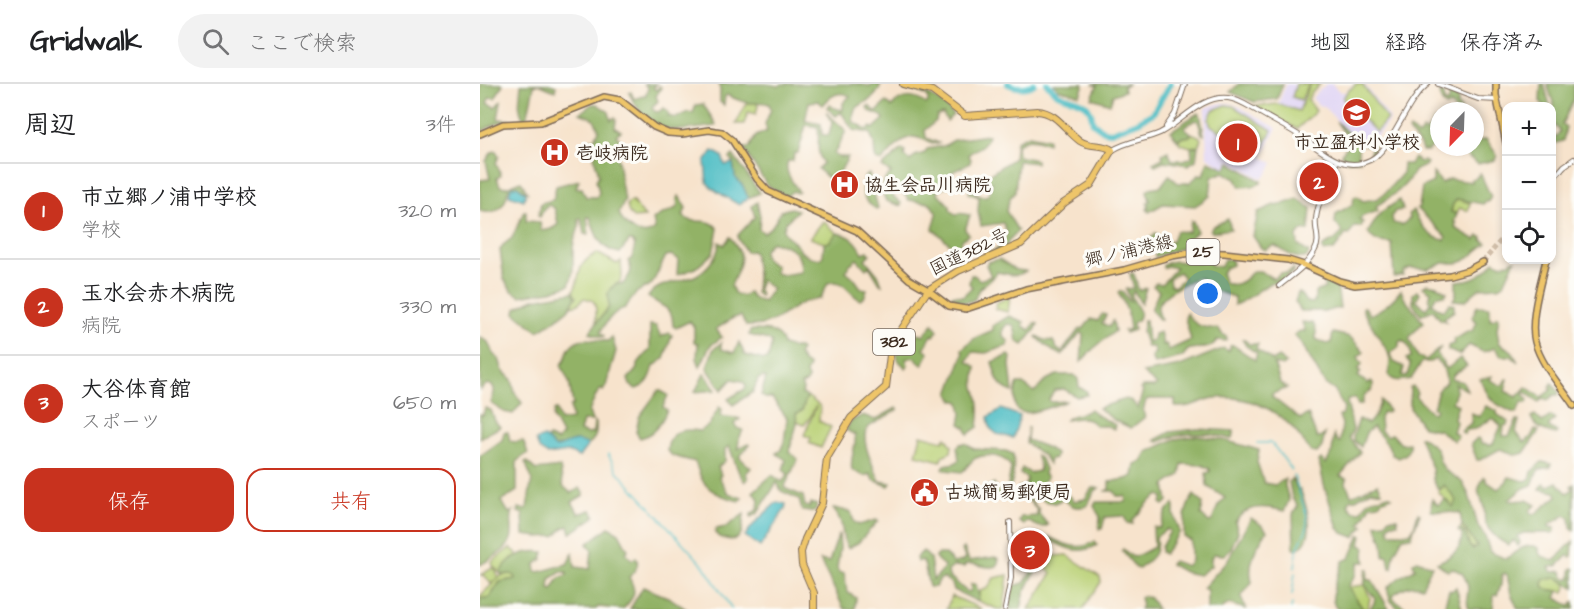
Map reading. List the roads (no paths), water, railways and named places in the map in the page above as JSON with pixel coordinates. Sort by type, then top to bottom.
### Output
[{"type":"highway","points":[[903,84],[932,91],[965,116],[1037,111],[1049,113],[1081,142],[1105,146],[1112,150]]},
{"type":"highway","name":"国道382号","points":[[814,609],[814,593],[802,565],[801,552],[822,503],[828,454],[851,418],[882,393],[886,387],[890,355],[895,339],[928,290],[958,272],[1021,244],[1059,208],[1091,186],[1112,150]]},
{"type":"main road","points":[[1496,84],[1502,124]]},
{"type":"main road","name":"郷ノ浦港線","points":[[480,134],[503,124],[541,122],[604,97],[620,100],[654,127],[668,133],[682,134],[713,130],[722,132],[732,140],[757,179],[768,191],[862,234],[909,279],[949,306],[962,309],[1017,291],[1124,270],[1186,254],[1236,254],[1288,260],[1305,265],[1339,281],[1368,285],[1450,275],[1468,270],[1483,262]]},
{"type":"main road","points":[[1545,264],[1534,318],[1535,342],[1544,362],[1574,406]]},
{"type":"street","points":[[1163,131],[1174,117],[1185,84]]},
{"type":"street","points":[[1112,150],[1125,143],[1163,131],[1217,98],[1229,98],[1241,102],[1296,133],[1337,162],[1359,164],[1377,155],[1404,114],[1428,84]]},
{"type":"street","points":[[1438,84],[1478,99],[1497,100]]},
{"type":"street","points":[[1556,175],[1574,159]]},
{"type":"street","points":[[1279,286],[1305,265],[1317,246],[1315,224],[1317,214],[1324,189],[1337,162]]},
{"type":"street","points":[[1005,609],[1011,578],[1010,522]]},
{"type":"water","points":[[713,151],[722,156],[725,165],[733,163],[735,177],[743,186],[748,198],[739,205],[716,191],[707,182],[705,162]]},
{"type":"water","points":[[517,186],[526,193],[524,200],[509,195],[511,187]]},
{"type":"water","points":[[1001,409],[1020,416],[1013,438],[997,434],[990,428],[988,417]]},
{"type":"water","points":[[544,437],[556,448],[576,441],[588,445],[579,457],[568,452],[548,455],[539,449],[536,440]]},
{"type":"water","points":[[777,502],[786,504],[785,509],[760,547],[745,536]]},
{"type":"waterway","points":[[1008,84],[1021,87],[1034,84]]},
{"type":"waterway","points":[[1047,84],[1058,94],[1086,105],[1093,123],[1104,131],[1111,132],[1138,122],[1153,113],[1170,84]]},
{"type":"waterway","points":[[1257,443],[1273,445],[1292,470]]},
{"type":"waterway","points":[[608,454],[617,471],[703,565],[732,609]]},
{"type":"waterway","points":[[1294,476],[1307,516],[1307,528],[1297,550],[1295,568]]},
{"type":"waterway","points":[[1292,595],[1295,573]]},
{"type":"waterway","points":[[1291,609],[1292,604]]},
{"type":"tunnel","points":[[1483,262],[1502,239]]},
{"type":"place","name":"市立盈科小学校","points":[[1357,113]]},
{"type":"place","name":"市立郷ノ浦中学校","points":[[1238,143]]},
{"type":"place","name":"壱岐病院","points":[[555,153]]},
{"type":"place","name":"玉水会赤木病院","points":[[1319,182]]},
{"type":"place","name":"協生会品川病院","points":[[844,185]]},
{"type":"place","name":"古城簡易郵便局","points":[[924,492]]},
{"type":"place","name":"大谷体育館","points":[[1030,550]]}]
